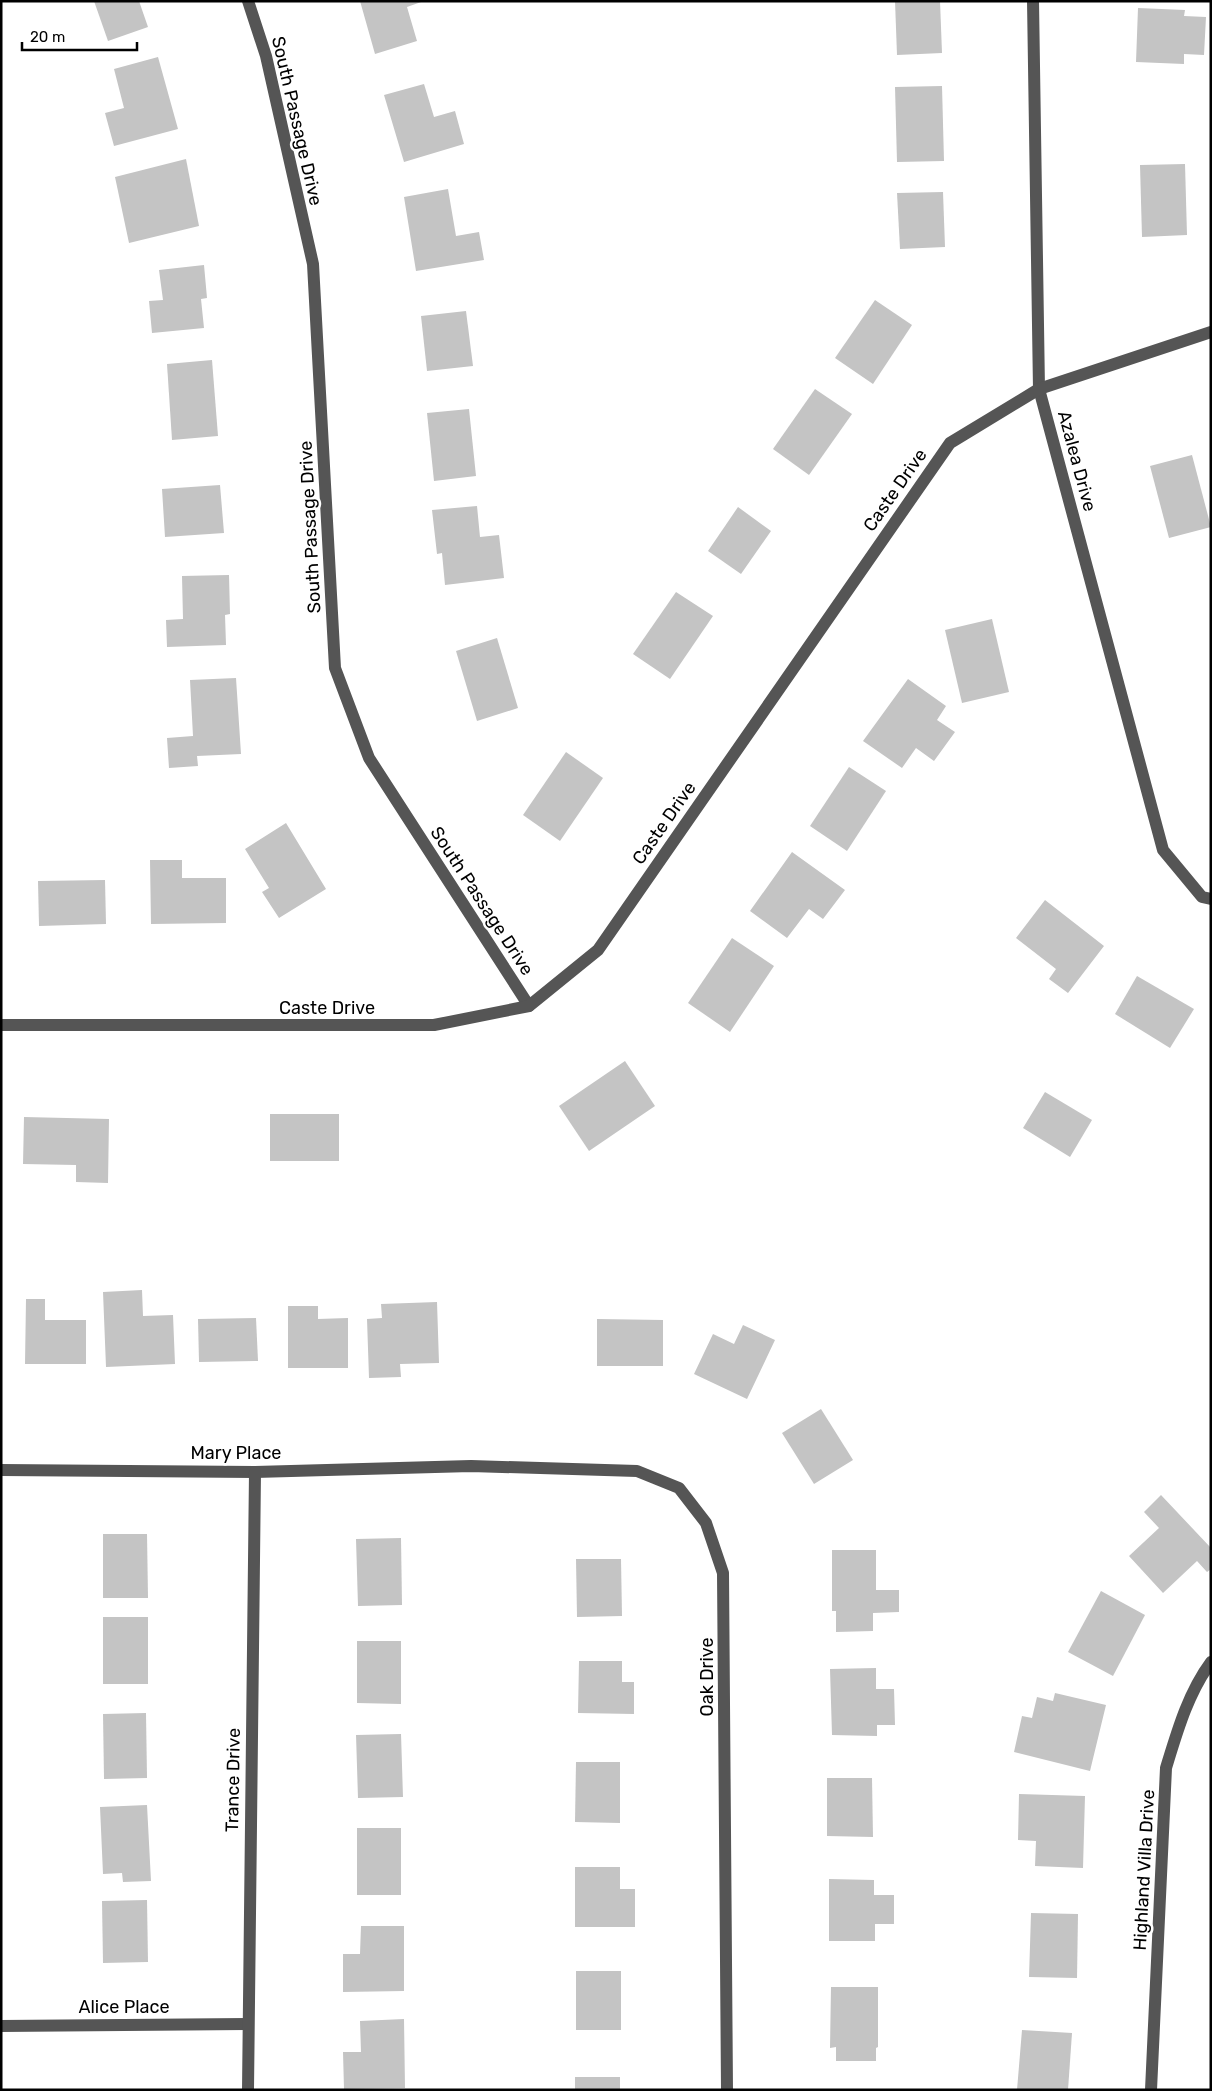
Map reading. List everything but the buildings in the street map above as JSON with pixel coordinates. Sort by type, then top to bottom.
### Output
[{"type":"street","name":"South Passage Drive","points":[[248,1],[266,56],[313,264],[335,668],[369,758],[529,1006]]},
{"type":"street","name":"Azalea Drive","points":[[1033,1],[1039,389],[1163,850],[1202,897],[1211,899]]},
{"type":"street","name":"Caste Drive","points":[[1,1025],[434,1025],[529,1006],[598,950],[950,443],[1039,389],[1211,332]]},
{"type":"street","name":"Mary Place","points":[[1,1470],[255,1472],[471,1466]]},
{"type":"street","name":"Oak Drive","points":[[471,1466],[637,1471],[679,1488],[706,1523],[723,1573],[727,2090]]},
{"type":"street","name":"Trance Drive","points":[[248,2090],[255,1472]]},
{"type":"street","name":"Highland Villa Drive","points":[[1151,2090],[1166,1768],[1179,1725],[1203,1673],[1211,1662]]},
{"type":"street","name":"Alice Place","points":[[1,2026],[248,2024]]}]
